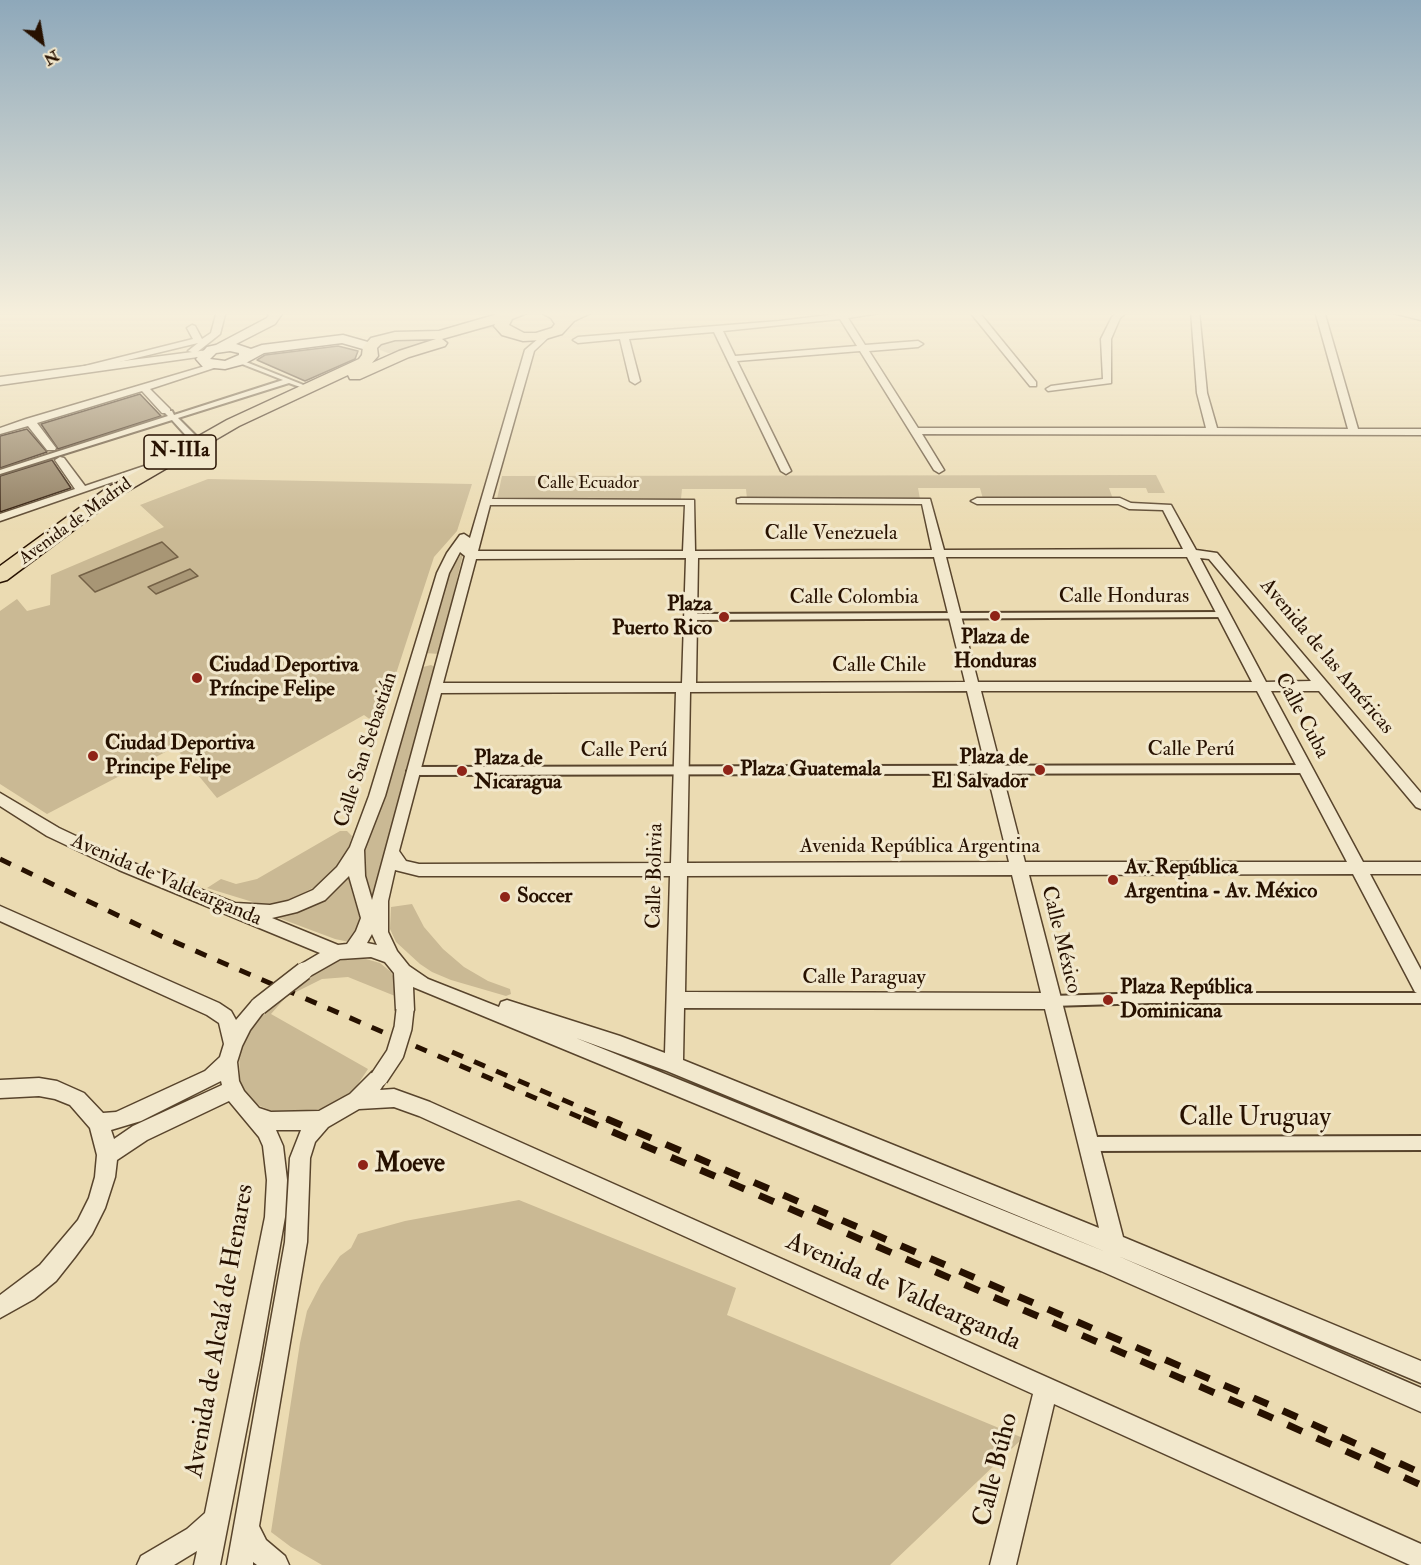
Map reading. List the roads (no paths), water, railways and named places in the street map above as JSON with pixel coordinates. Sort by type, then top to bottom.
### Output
[{"type":"highway","name":"Avenida de Madrid","points":[[0,576],[91,507],[159,465],[233,423],[319,384]]},
{"type":"highway","name":"Avenida de Madrid","points":[[0,596],[108,511],[203,450],[289,405],[336,384]]},
{"type":"street","points":[[0,425],[124,384]]},
{"type":"street","points":[[0,430],[149,384]]},
{"type":"street","points":[[0,472],[170,414],[277,384]]},
{"type":"street","points":[[297,384],[303,386]]},
{"type":"street","name":"Calle San Sebastián","points":[[397,964],[380,932],[379,917],[383,888],[440,664],[520,384]]},
{"type":"street","points":[[744,384],[786,471]]},
{"type":"street","points":[[885,384],[939,470]]},
{"type":"street","points":[[1051,389],[1086,384]]},
{"type":"street","points":[[1201,384],[1212,431]]},
{"type":"street","points":[[1340,384],[1354,432]]},
{"type":"street","points":[[143,387],[194,439]]},
{"type":"street","points":[[30,422],[82,490]]},
{"type":"street","points":[[914,431],[1421,432]]},
{"type":"street","points":[[0,518],[159,465]]},
{"type":"street","name":"Calle México","points":[[741,501],[927,503],[1114,1245]]},
{"type":"street","name":"Calle Cuba","points":[[977,501],[1120,501],[1129,506],[1167,507],[1421,987]]},
{"type":"street","name":"Calle San Sebastián","points":[[357,849],[377,796],[444,573],[458,545],[470,530],[485,502]]},
{"type":"street","name":"Calle Ecuador","points":[[485,502],[690,504]]},
{"type":"street","name":"Calle Bolivia","points":[[674,1065],[681,771],[691,616],[690,504]]},
{"type":"street","points":[[458,545],[471,555]]},
{"type":"street","name":"Calle Venezuela","points":[[471,555],[1191,553]]},
{"type":"street","name":"Avenida de las Américas","points":[[1191,553],[1209,554],[1220,560],[1421,803]]},
{"type":"street","name":"Calle Honduras","points":[[955,615],[1224,615]]},
{"type":"street","name":"Calle Colombia","points":[[691,616],[955,615]]},
{"type":"street","name":"Calle San Sebastián","points":[[417,663],[431,658],[440,664]]},
{"type":"street","name":"Calle Chile","points":[[434,688],[1323,686]]},
{"type":"street","name":"Calle Perú","points":[[994,770],[1305,769]]},
{"type":"street","points":[[681,771],[994,770]]},
{"type":"street","name":"Calle Perú","points":[[412,771],[681,771]]},
{"type":"street","name":"Avenida de Valdearganda","points":[[0,799],[52,832],[125,866],[232,910],[345,951]]},
{"type":"street","points":[[232,910],[270,912],[307,901],[324,891],[343,872],[357,849]]},
{"type":"street","points":[[98,1122],[116,1121],[134,1115],[212,1077],[231,1053],[244,1024],[259,1006],[304,971],[345,951],[364,934],[369,918],[357,876],[357,849]]},
{"type":"street","name":"Avenida República Argentina","points":[[391,852],[401,866],[419,870],[1421,868]]},
{"type":"street","name":"Avenida República Argentina","points":[[383,888],[400,877],[419,870]]},
{"type":"street","points":[[0,913],[213,1009],[225,1017],[230,1026],[230,1081],[234,1091],[252,1114],[271,1121],[321,1120]]},
{"type":"street","points":[[345,951],[371,950],[397,964],[422,984],[1108,1263],[1421,1400]]},
{"type":"street","points":[[240,1565],[294,1253],[300,1158],[307,1137],[321,1120],[357,1101],[379,1078],[394,1054],[403,1028],[405,1010],[397,964]]},
{"type":"street","points":[[1052,1001],[1150,998],[1421,998]]},
{"type":"street","name":"Calle Paraguay","points":[[676,1000],[1052,1001]]},
{"type":"street","points":[[476,1005],[505,1007],[620,1044],[1421,1372]]},
{"type":"street","points":[[0,1089],[39,1087],[57,1090],[77,1099],[98,1122],[104,1137],[107,1155],[105,1177],[98,1201],[85,1227],[48,1273],[26,1291],[0,1307]]},
{"type":"street","points":[[107,1155],[140,1133],[219,1095],[234,1091]]},
{"type":"street","name":"Avenida de Valdearganda","points":[[357,1101],[394,1098],[423,1108],[1421,1557]]},
{"type":"street","name":"Avenida de Alcalá de Henares","points":[[207,1565],[249,1360],[274,1217],[277,1180],[273,1146],[266,1130],[252,1114]]},
{"type":"street","name":"Calle Uruguay","points":[[1088,1144],[1421,1143]]},
{"type":"street","name":"Calle Búho","points":[[1004,1565],[1046,1389]]},
{"type":"street","points":[[150,1565],[196,1538],[216,1520]]},
{"type":"street","points":[[248,1529],[257,1549],[276,1565]]},
{"type":"railway","points":[[0,859],[161,936],[586,1120]]},
{"type":"railway","points":[[452,1052],[610,1120]]},
{"type":"railway","points":[[583,1119],[1268,1416],[1421,1485]]},
{"type":"railway","points":[[607,1119],[1270,1405],[1421,1473]]},
{"type":"place","name":"Plaza de Honduras","points":[[995,616]]},
{"type":"place","name":"Plaza Puerto Rico","points":[[724,617]]},
{"type":"place","name":"Ciudad Deportiva Príncipe Felipe","points":[[197,678]]},
{"type":"place","name":"Ciudad Deportiva Principe Felipe","points":[[93,756]]},
{"type":"place","name":"Plaza Guatemala","points":[[728,770]]},
{"type":"place","name":"Plaza de El Salvador","points":[[1040,770]]},
{"type":"place","name":"Plaza de Nicaragua","points":[[462,771]]},
{"type":"place","name":"Av. República Argentina - Av. México","points":[[1113,880]]},
{"type":"place","name":"Soccer","points":[[505,897]]},
{"type":"place","name":"Plaza República Dominicana","points":[[1108,1000]]},
{"type":"place","name":"Moeve","points":[[363,1165]]}]
